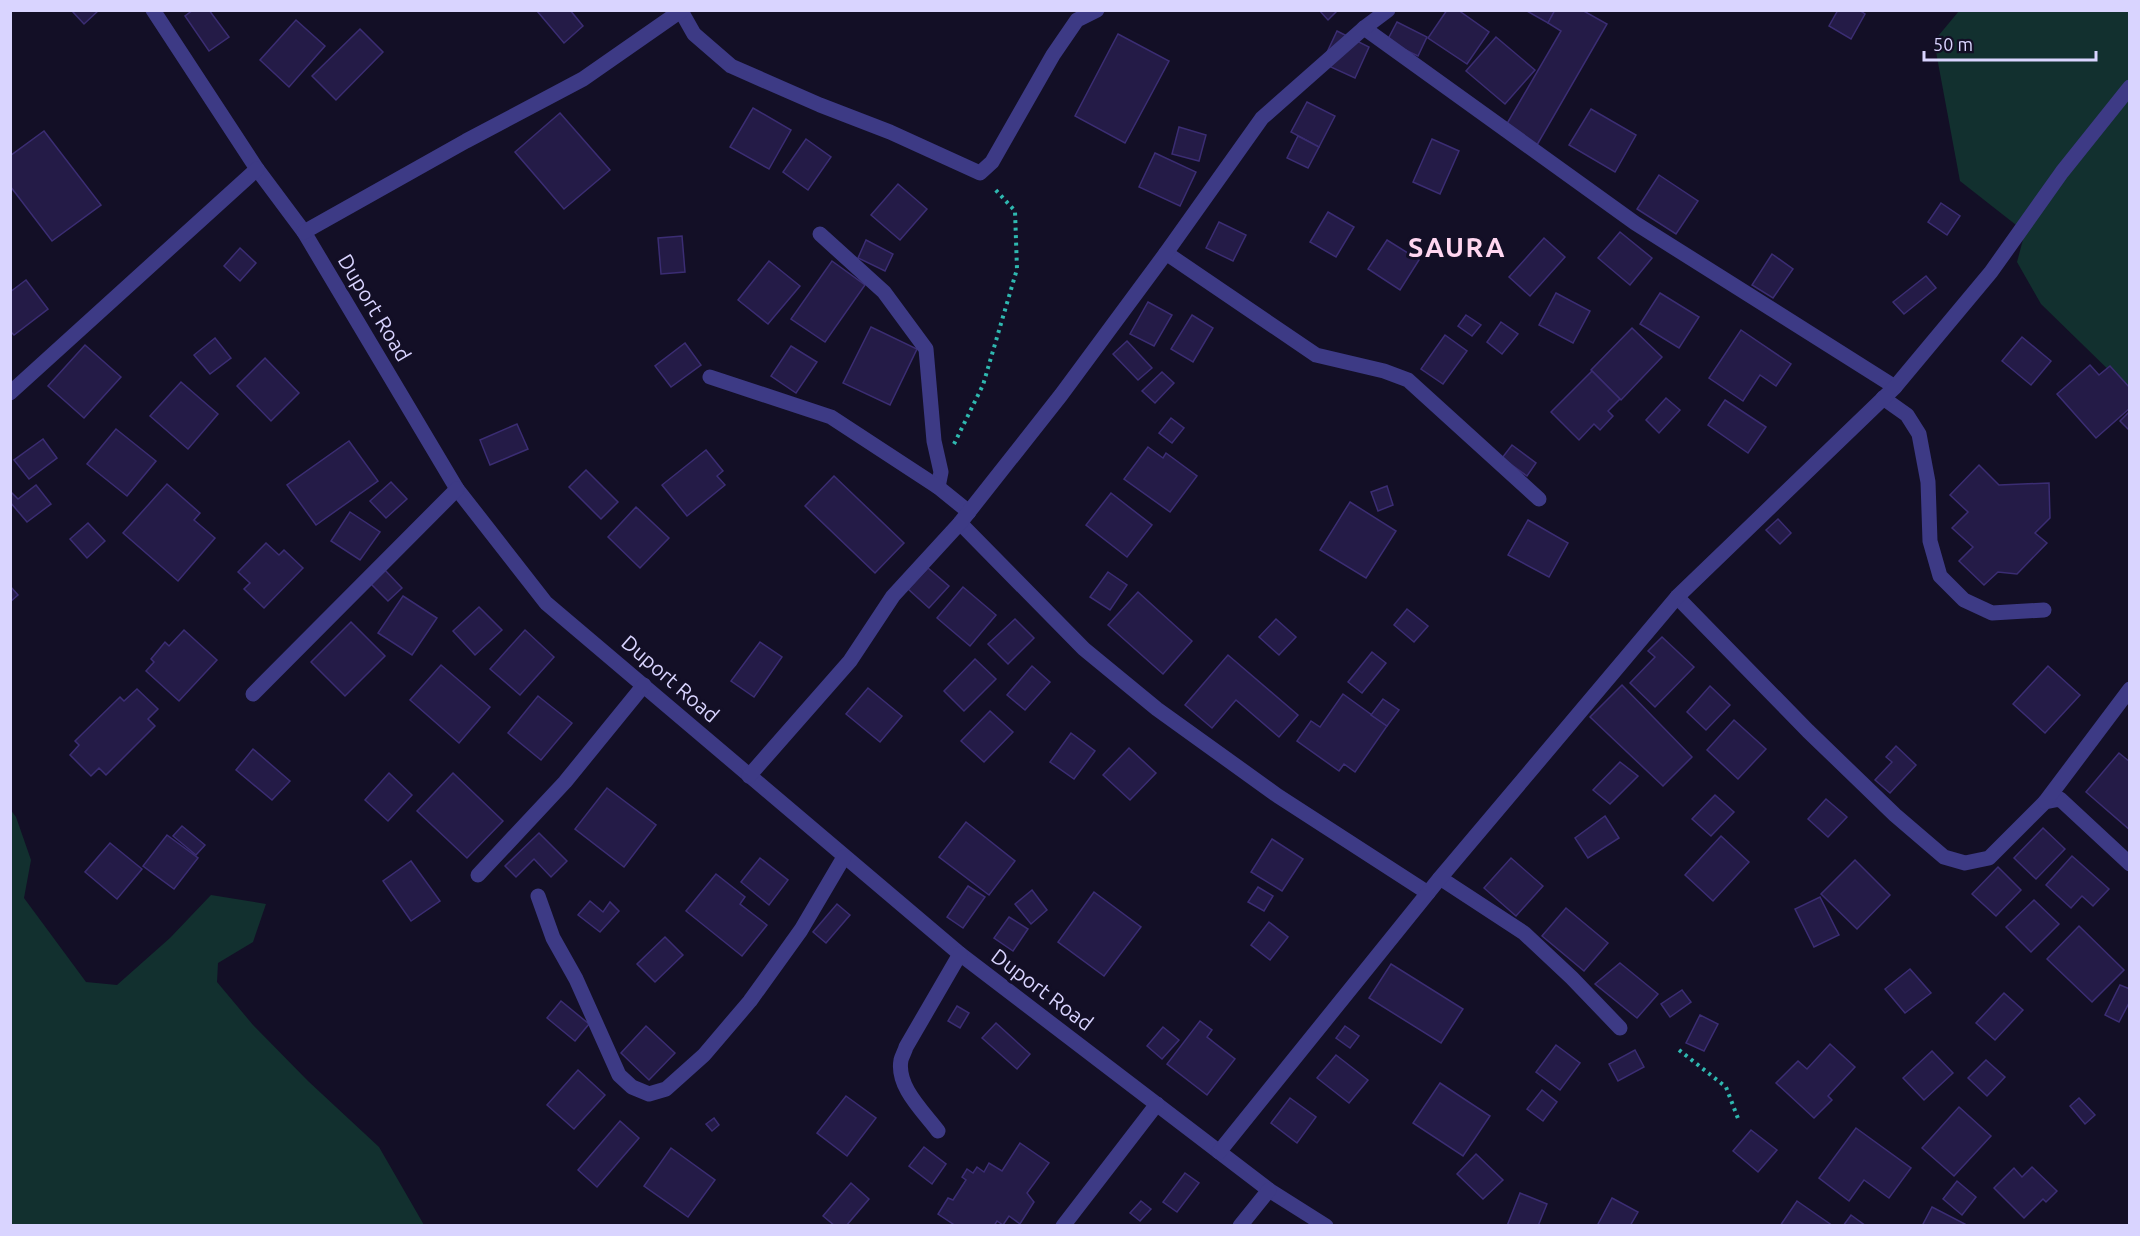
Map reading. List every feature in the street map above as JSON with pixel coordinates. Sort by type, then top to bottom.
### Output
[{"type":"street","name":"Duport Road","points":[[153,10],[257,169],[304,232],[457,489],[546,603],[960,954],[1269,1190],[1326,1226]]},
{"type":"street","points":[[304,232],[465,141],[583,79],[682,11],[694,34],[731,66],[820,105],[890,132],[980,173],[992,162],[1053,55],[1077,20],[1097,10]]},
{"type":"street","points":[[749,776],[850,661],[893,596],[965,517],[1061,396],[1262,118],[1364,28],[1388,10]]},
{"type":"street","points":[[1364,28],[1635,223],[1895,387]]},
{"type":"street","points":[[1220,1152],[1428,892],[1677,597],[1895,387],[1991,272],[2062,172],[2130,87]]},
{"type":"street","points":[[10,393],[257,169]]},
{"type":"street","points":[[820,234],[884,292],[926,349],[934,441],[940,480],[965,517],[1084,649],[1157,709],[1278,796],[1428,892]]},
{"type":"street","points":[[1166,253],[1316,355],[1384,371],[1408,380],[1539,499]]},
{"type":"street","points":[[710,377],[831,417],[940,480]]},
{"type":"street","points":[[1883,398],[1907,415],[1919,434],[1928,482],[1930,541],[1940,576],[1964,600],[1992,613],[2044,610]]},
{"type":"street","points":[[253,694],[457,489]]},
{"type":"street","points":[[1677,597],[1895,815],[1944,857],[1965,863],[1989,858],[2045,802],[2130,689]]},
{"type":"street","points":[[478,875],[565,782],[644,685]]},
{"type":"street","points":[[2045,802],[2060,799],[2130,864]]},
{"type":"street","points":[[538,896],[554,938],[576,979],[619,1075],[632,1087],[649,1094],[666,1089],[704,1055],[750,1001],[801,930],[844,857]]},
{"type":"street","points":[[1440,878],[1524,933],[1620,1028]]},
{"type":"street","points":[[938,1131],[907,1090],[901,1076],[901,1060],[906,1047],[960,954]]},
{"type":"street","points":[[1063,1226],[1157,1104]]},
{"type":"street","points":[[1240,1226],[1269,1190]]},
{"type":"path","points":[[940,480],[982,385],[1017,268],[1015,211],[980,173]]},
{"type":"path","points":[[1679,1050],[1726,1087],[1739,1121]]},
{"type":"green space","points":[[1959,11],[2129,11],[2129,387],[2120,381],[2041,304],[2017,262],[2025,232],[1960,181],[1934,41]]},
{"type":"green space","points":[[10,809],[16,817],[31,860],[24,898],[86,982],[117,985],[170,938],[211,895],[266,904],[253,942],[218,963],[217,982],[253,1025],[308,1081],[379,1147],[424,1225],[11,1225]]},
{"type":"building","points":[[74,10],[99,10],[84,24],[73,12]]},
{"type":"building","points":[[193,10],[209,10],[229,37],[209,51],[185,16]]},
{"type":"building","points":[[570,10],[583,26],[564,43],[537,11]]},
{"type":"building","points":[[1319,10],[1338,10],[1328,20]]},
{"type":"building","points":[[1447,10],[1458,10],[1489,32],[1467,64],[1428,38]]},
{"type":"building","points":[[1525,10],[1555,10],[1548,23]]},
{"type":"building","points":[[1555,10],[1582,10],[1607,24],[1537,145],[1505,127],[1561,31],[1548,23]]},
{"type":"building","points":[[1838,10],[1859,10],[1865,14],[1851,39],[1829,26]]},
{"type":"building","points":[[296,20],[325,46],[289,87],[260,60]]},
{"type":"building","points":[[1397,22],[1427,37],[1418,56],[1387,41]]},
{"type":"building","points":[[360,29],[383,52],[336,100],[312,76]]},
{"type":"building","points":[[1337,31],[1369,47],[1355,78],[1322,63]]},
{"type":"building","points":[[1118,34],[1169,61],[1125,143],[1075,116]]},
{"type":"building","points":[[1496,37],[1535,70],[1505,104],[1466,71]]},
{"type":"building","points":[[1307,102],[1335,116],[1319,147],[1291,132]]},
{"type":"building","points":[[753,108],[791,130],[769,169],[730,147]]},
{"type":"building","points":[[1591,109],[1636,135],[1615,172],[1569,145]]},
{"type":"building","points":[[560,113],[610,170],[564,209],[515,152]]},
{"type":"building","points":[[1179,127],[1206,135],[1199,161],[1172,154]]},
{"type":"building","points":[[44,131],[101,205],[52,241],[10,186],[10,156]]},
{"type":"building","points":[[1298,136],[1319,147],[1308,168],[1287,158]]},
{"type":"building","points":[[806,139],[831,157],[808,190],[783,172]]},
{"type":"building","points":[[1432,139],[1459,151],[1440,194],[1413,182]]},
{"type":"building","points":[[1155,153],[1196,172],[1180,206],[1139,187]]},
{"type":"building","points":[[1659,175],[1698,201],[1676,234],[1637,209]]},
{"type":"building","points":[[898,184],[927,209],[900,240],[871,215]]},
{"type":"building","points":[[1941,203],[1960,216],[1947,235],[1928,222]]},
{"type":"building","points":[[1328,212],[1354,227],[1336,257],[1310,242]]},
{"type":"building","points":[[1219,222],[1246,235],[1233,261],[1206,248]]},
{"type":"building","points":[[1620,232],[1652,258],[1630,285],[1598,258]]},
{"type":"building","points":[[682,236],[685,272],[661,274],[658,238]]},
{"type":"building","points":[[1544,238],[1565,257],[1530,296],[1509,277]]},
{"type":"building","points":[[866,240],[893,254],[885,271],[858,258]]},
{"type":"building","points":[[1387,240],[1419,260],[1400,290],[1368,269]]},
{"type":"building","points":[[240,248],[256,263],[240,281],[224,266]]},
{"type":"building","points":[[1772,254],[1793,269],[1773,298],[1752,285]]},
{"type":"building","points":[[769,261],[800,286],[768,324],[738,300]]},
{"type":"building","points":[[832,261],[865,285],[825,342],[791,319]]},
{"type":"building","points":[[1926,276],[1936,288],[1904,314],[1893,302]]},
{"type":"building","points":[[26,280],[48,309],[14,335],[10,331],[10,292]]},
{"type":"building","points":[[1556,293],[1590,311],[1573,343],[1539,325]]},
{"type":"building","points":[[1660,293],[1699,317],[1679,348],[1640,324]]},
{"type":"building","points":[[1148,302],[1172,315],[1154,346],[1130,334]]},
{"type":"building","points":[[1192,315],[1213,328],[1193,362],[1171,349]]},
{"type":"building","points":[[1466,315],[1481,325],[1472,336],[1458,326]]},
{"type":"building","points":[[1501,322],[1518,334],[1502,354],[1487,342]]},
{"type":"building","points":[[871,327],[917,349],[890,405],[843,383]]},
{"type":"building","points":[[1632,328],[1662,357],[1621,400],[1591,370]]},
{"type":"building","points":[[1741,330],[1791,364],[1776,386],[1760,375],[1743,401],[1709,378]]},
{"type":"building","points":[[1445,335],[1467,351],[1443,384],[1421,369]]},
{"type":"building","points":[[2022,337],[2051,361],[2031,385],[2002,361]]},
{"type":"building","points":[[215,338],[231,358],[210,374],[194,355]]},
{"type":"building","points":[[1127,341],[1152,368],[1138,380],[1113,354]]},
{"type":"building","points":[[685,343],[701,365],[671,387],[655,366]]},
{"type":"building","points":[[85,345],[121,377],[84,418],[48,386]]},
{"type":"building","points":[[791,346],[817,362],[796,393],[771,376]]},
{"type":"building","points":[[265,358],[299,393],[271,421],[237,386]]},
{"type":"building","points":[[2090,365],[2099,375],[2110,366],[2130,388],[2130,408],[2096,438],[2057,394]]},
{"type":"building","points":[[1592,371],[1620,399],[1608,411],[1613,416],[1600,430],[1594,424],[1579,440],[1551,412]]},
{"type":"building","points":[[1162,372],[1174,383],[1155,403],[1142,391]]},
{"type":"building","points":[[181,382],[218,414],[188,449],[150,416]]},
{"type":"building","points":[[1666,398],[1680,410],[1659,433],[1646,420]]},
{"type":"building","points":[[1725,400],[1766,427],[1748,453],[1708,425]]},
{"type":"building","points":[[2130,411],[2130,431],[2120,421]]},
{"type":"building","points":[[1171,418],[1184,428],[1172,443],[1159,433]]},
{"type":"building","points":[[517,424],[528,449],[490,465],[480,440]]},
{"type":"building","points":[[116,429],[156,461],[127,496],[87,464]]},
{"type":"building","points":[[43,439],[57,458],[29,479],[14,460]]},
{"type":"building","points":[[349,441],[378,481],[316,525],[287,485]]},
{"type":"building","points":[[1512,445],[1536,463],[1527,476],[1502,458]]},
{"type":"building","points":[[1148,447],[1163,458],[1166,453],[1197,476],[1170,512],[1124,479]]},
{"type":"building","points":[[706,450],[723,471],[717,476],[725,485],[687,516],[662,485]]},
{"type":"building","points":[[1979,465],[1999,485],[2049,483],[2050,518],[2035,533],[2047,543],[2017,574],[1998,572],[1984,585],[1959,561],[1973,547],[1952,528],[1968,512],[1950,495]]},
{"type":"building","points":[[586,470],[618,502],[601,519],[569,487]]},
{"type":"building","points":[[834,476],[904,543],[875,573],[805,506]]},
{"type":"building","points":[[391,482],[407,499],[386,518],[370,501]]},
{"type":"building","points":[[167,484],[200,513],[194,520],[215,538],[178,581],[123,533]]},
{"type":"building","points":[[36,485],[51,504],[27,522],[10,502],[10,491],[18,499]]},
{"type":"building","points":[[1387,486],[1393,505],[1378,511],[1371,492]]},
{"type":"building","points":[[1111,493],[1152,525],[1127,557],[1086,525]]},
{"type":"building","points":[[1350,502],[1396,531],[1366,578],[1320,550]]},
{"type":"building","points":[[636,507],[669,538],[640,568],[608,537]]},
{"type":"building","points":[[350,512],[380,532],[360,560],[331,541]]},
{"type":"building","points":[[1778,519],[1791,533],[1780,544],[1766,530]]},
{"type":"building","points":[[1528,520],[1568,543],[1549,577],[1508,555]]},
{"type":"building","points":[[88,523],[105,541],[87,558],[70,539]]},
{"type":"building","points":[[266,543],[279,555],[284,550],[303,568],[264,608],[244,589],[250,583],[238,572]]},
{"type":"building","points":[[383,568],[402,588],[388,601],[369,582]]},
{"type":"building","points":[[928,568],[949,586],[929,608],[908,589]]},
{"type":"building","points":[[1108,572],[1127,585],[1110,610],[1090,597]]},
{"type":"building","points":[[10,586],[18,595],[10,602]]},
{"type":"building","points":[[963,587],[996,615],[970,646],[937,618]]},
{"type":"building","points":[[1138,592],[1192,641],[1163,674],[1108,625]]},
{"type":"building","points":[[403,596],[437,618],[412,655],[378,633]]},
{"type":"building","points":[[479,607],[502,630],[475,655],[453,631]]},
{"type":"building","points":[[1407,609],[1428,626],[1414,642],[1394,625]]},
{"type":"building","points":[[1015,619],[1034,638],[1008,664],[988,644]]},
{"type":"building","points":[[1276,619],[1296,637],[1279,655],[1259,637]]},
{"type":"building","points":[[351,622],[385,656],[345,696],[311,662]]},
{"type":"building","points":[[184,630],[217,660],[179,701],[146,671],[154,662],[151,659],[165,642],[169,646]]},
{"type":"building","points":[[525,630],[554,657],[520,695],[490,669]]},
{"type":"building","points":[[1662,637],[1694,667],[1655,707],[1630,683],[1655,657],[1648,651]]},
{"type":"building","points":[[760,642],[782,657],[754,697],[731,681]]},
{"type":"building","points":[[1372,652],[1386,663],[1362,693],[1348,682]]},
{"type":"building","points":[[1228,655],[1298,715],[1279,737],[1236,700],[1212,728],[1185,705]]},
{"type":"building","points":[[975,659],[996,679],[964,711],[944,691]]},
{"type":"building","points":[[441,665],[490,707],[459,743],[410,700]]},
{"type":"building","points":[[1032,666],[1050,682],[1025,710],[1007,695]]},
{"type":"building","points":[[2048,666],[2080,695],[2045,733],[2013,704]]},
{"type":"building","points":[[1622,685],[1692,757],[1663,786],[1590,717]]},
{"type":"building","points":[[1710,686],[1730,705],[1706,730],[1687,712]]},
{"type":"building","points":[[868,688],[902,716],[880,742],[846,714]]},
{"type":"building","points":[[137,689],[158,709],[148,719],[155,726],[106,775],[99,768],[91,776],[70,755],[79,745],[75,741],[120,697],[124,701]]},
{"type":"building","points":[[1343,694],[1387,726],[1355,772],[1344,764],[1339,771],[1297,741],[1311,721],[1320,727]]},
{"type":"building","points":[[538,696],[572,723],[541,760],[508,733]]},
{"type":"building","points":[[1383,699],[1399,710],[1387,726],[1371,715]]},
{"type":"building","points":[[990,711],[1013,732],[984,762],[961,741]]},
{"type":"building","points":[[1734,720],[1766,749],[1738,779],[1707,750]]},
{"type":"building","points":[[1071,733],[1095,751],[1074,779],[1050,762]]},
{"type":"building","points":[[1896,746],[1916,765],[1890,793],[1875,780],[1892,762],[1886,757]]},
{"type":"building","points":[[1129,748],[1156,773],[1130,800],[1103,775]]},
{"type":"building","points":[[253,749],[290,781],[272,800],[236,770]]},
{"type":"building","points":[[2119,753],[2130,762],[2130,830],[2086,792]]},
{"type":"building","points":[[1620,762],[1638,776],[1610,804],[1593,790]]},
{"type":"building","points":[[389,773],[412,795],[388,821],[365,800]]},
{"type":"building","points":[[453,773],[503,821],[467,858],[417,811]]},
{"type":"building","points":[[607,788],[656,825],[624,867],[575,829]]},
{"type":"building","points":[[1715,795],[1734,812],[1711,836],[1692,819]]},
{"type":"building","points":[[1826,799],[1847,817],[1828,837],[1808,819]]},
{"type":"building","points":[[1605,816],[1619,838],[1588,858],[1575,838]]},
{"type":"building","points":[[966,822],[1015,861],[989,895],[939,857]]},
{"type":"building","points":[[182,826],[205,845],[196,855],[173,836]]},
{"type":"building","points":[[2043,828],[2065,849],[2036,879],[2014,858]]},
{"type":"building","points":[[539,833],[567,861],[551,877],[534,859],[516,877],[505,866]]},
{"type":"building","points":[[167,835],[198,858],[174,889],[143,866]]},
{"type":"building","points":[[1721,836],[1749,862],[1713,901],[1685,875]]},
{"type":"building","points":[[1272,839],[1303,859],[1282,891],[1251,872]]},
{"type":"building","points":[[110,843],[142,869],[117,899],[85,872]]},
{"type":"building","points":[[2072,856],[2109,889],[2093,906],[2082,896],[2071,908],[2046,885]]},
{"type":"building","points":[[760,858],[788,880],[769,905],[741,882]]},
{"type":"building","points":[[1511,858],[1543,886],[1516,916],[1484,888]]},
{"type":"building","points":[[1855,860],[1890,895],[1857,929],[1821,894]]},
{"type":"building","points":[[411,861],[440,901],[411,921],[383,881]]},
{"type":"building","points":[[1998,867],[2021,890],[1996,916],[1972,894]]},
{"type":"building","points":[[716,874],[745,897],[740,904],[767,925],[742,956],[686,911]]},
{"type":"building","points":[[968,886],[985,897],[963,928],[947,917]]},
{"type":"building","points":[[1258,887],[1273,896],[1264,911],[1248,902]]},
{"type":"building","points":[[1032,890],[1047,910],[1031,924],[1015,904]]},
{"type":"building","points":[[1094,892],[1141,927],[1104,976],[1058,942]]},
{"type":"building","points":[[1820,897],[1839,935],[1814,947],[1795,909]]},
{"type":"building","points":[[2034,900],[2059,924],[2031,952],[2006,927]]},
{"type":"building","points":[[590,901],[603,912],[610,902],[619,911],[600,932],[578,915]]},
{"type":"building","points":[[837,904],[850,915],[826,943],[813,932]]},
{"type":"building","points":[[1566,908],[1608,943],[1584,971],[1542,936]]},
{"type":"building","points":[[1009,917],[1028,929],[1013,951],[994,938]]},
{"type":"building","points":[[1269,922],[1288,937],[1270,960],[1251,945]]},
{"type":"building","points":[[2079,926],[2124,970],[2092,1002],[2047,959]]},
{"type":"building","points":[[665,937],[683,955],[655,982],[637,964]]},
{"type":"building","points":[[1620,963],[1658,994],[1637,1018],[1595,984]]},
{"type":"building","points":[[1391,964],[1463,1009],[1441,1043],[1369,998]]},
{"type":"building","points":[[1910,969],[1931,993],[1905,1013],[1885,989]]},
{"type":"building","points":[[2120,985],[2130,989],[2130,1001],[2119,1022],[2105,1015]]},
{"type":"building","points":[[1682,990],[1691,1002],[1670,1017],[1661,1004]]},
{"type":"building","points":[[2004,993],[2023,1010],[1995,1040],[1976,1023]]},
{"type":"building","points":[[561,1001],[589,1024],[575,1041],[547,1018]]},
{"type":"building","points":[[957,1006],[969,1013],[960,1028],[948,1021]]},
{"type":"building","points":[[1700,1015],[1718,1024],[1704,1051],[1686,1043]]},
{"type":"building","points":[[1200,1021],[1212,1030],[1207,1037],[1235,1059],[1207,1095],[1167,1064]]},
{"type":"building","points":[[996,1023],[1030,1054],[1017,1069],[982,1038]]},
{"type":"building","points":[[646,1026],[675,1053],[649,1080],[621,1053]]},
{"type":"building","points":[[1345,1026],[1359,1036],[1350,1048],[1336,1038]]},
{"type":"building","points":[[1163,1027],[1179,1040],[1162,1059],[1147,1046]]},
{"type":"building","points":[[1830,1044],[1855,1067],[1828,1096],[1832,1100],[1814,1118],[1776,1083],[1798,1061],[1807,1069]]},
{"type":"building","points":[[1556,1045],[1580,1063],[1560,1090],[1536,1072]]},
{"type":"building","points":[[1635,1050],[1644,1067],[1618,1081],[1609,1064]]},
{"type":"building","points":[[1932,1051],[1953,1073],[1924,1100],[1903,1078]]},
{"type":"building","points":[[1336,1055],[1368,1080],[1349,1103],[1317,1078]]},
{"type":"building","points":[[1986,1060],[2005,1077],[1987,1096],[1968,1078]]},
{"type":"building","points":[[578,1070],[605,1095],[574,1129],[547,1105]]},
{"type":"building","points":[[1440,1083],[1490,1116],[1463,1156],[1413,1123]]},
{"type":"building","points":[[1542,1090],[1557,1102],[1543,1121],[1527,1109]]},
{"type":"building","points":[[846,1096],[876,1118],[847,1156],[817,1133]]},
{"type":"building","points":[[1290,1098],[1316,1117],[1297,1143],[1271,1123]]},
{"type":"building","points":[[2079,1098],[2095,1115],[2085,1124],[2070,1106]]},
{"type":"building","points":[[1959,1107],[1991,1136],[1954,1176],[1922,1148]]},
{"type":"building","points":[[714,1118],[719,1125],[712,1131],[706,1124]]},
{"type":"building","points":[[620,1121],[639,1138],[597,1187],[578,1170]]},
{"type":"building","points":[[1856,1128],[1911,1168],[1889,1198],[1864,1180],[1849,1201],[1819,1178]]},
{"type":"building","points":[[1751,1130],[1777,1150],[1758,1172],[1733,1151]]},
{"type":"building","points":[[1020,1143],[1049,1163],[1027,1193],[1034,1202],[1020,1224],[1009,1216],[1003,1225],[997,1221],[994,1226],[956,1226],[938,1214],[948,1198],[953,1200],[966,1180],[962,1177],[967,1169],[973,1173],[977,1167],[984,1172],[989,1163],[1002,1171]]},
{"type":"building","points":[[924,1147],[946,1164],[932,1184],[909,1166]]},
{"type":"building","points":[[671,1148],[715,1180],[688,1217],[644,1186]]},
{"type":"building","points":[[1476,1154],[1503,1180],[1483,1199],[1457,1174]]},
{"type":"building","points":[[2032,1167],[2057,1191],[2046,1202],[2043,1199],[2024,1218],[1994,1188],[2014,1168],[2022,1177]]},
{"type":"building","points":[[1185,1173],[1199,1183],[1177,1212],[1163,1202]]},
{"type":"building","points":[[1957,1181],[1976,1197],[1962,1215],[1943,1199]]},
{"type":"building","points":[[851,1183],[869,1199],[846,1226],[835,1226],[823,1216]]},
{"type":"building","points":[[1520,1193],[1547,1204],[1538,1226],[1507,1226]]},
{"type":"building","points":[[1612,1198],[1638,1212],[1630,1226],[1597,1226]]},
{"type":"building","points":[[1141,1201],[1151,1209],[1140,1221],[1130,1213]]},
{"type":"building","points":[[1797,1201],[1833,1226],[1780,1226]]},
{"type":"building","points":[[1932,1207],[1965,1224],[1964,1226],[1922,1226]]},
{"type":"building","points":[[1851,1215],[1866,1226],[1843,1226]]},
{"type":"district","name":"SAURA","points":[[1457,248]]}]
